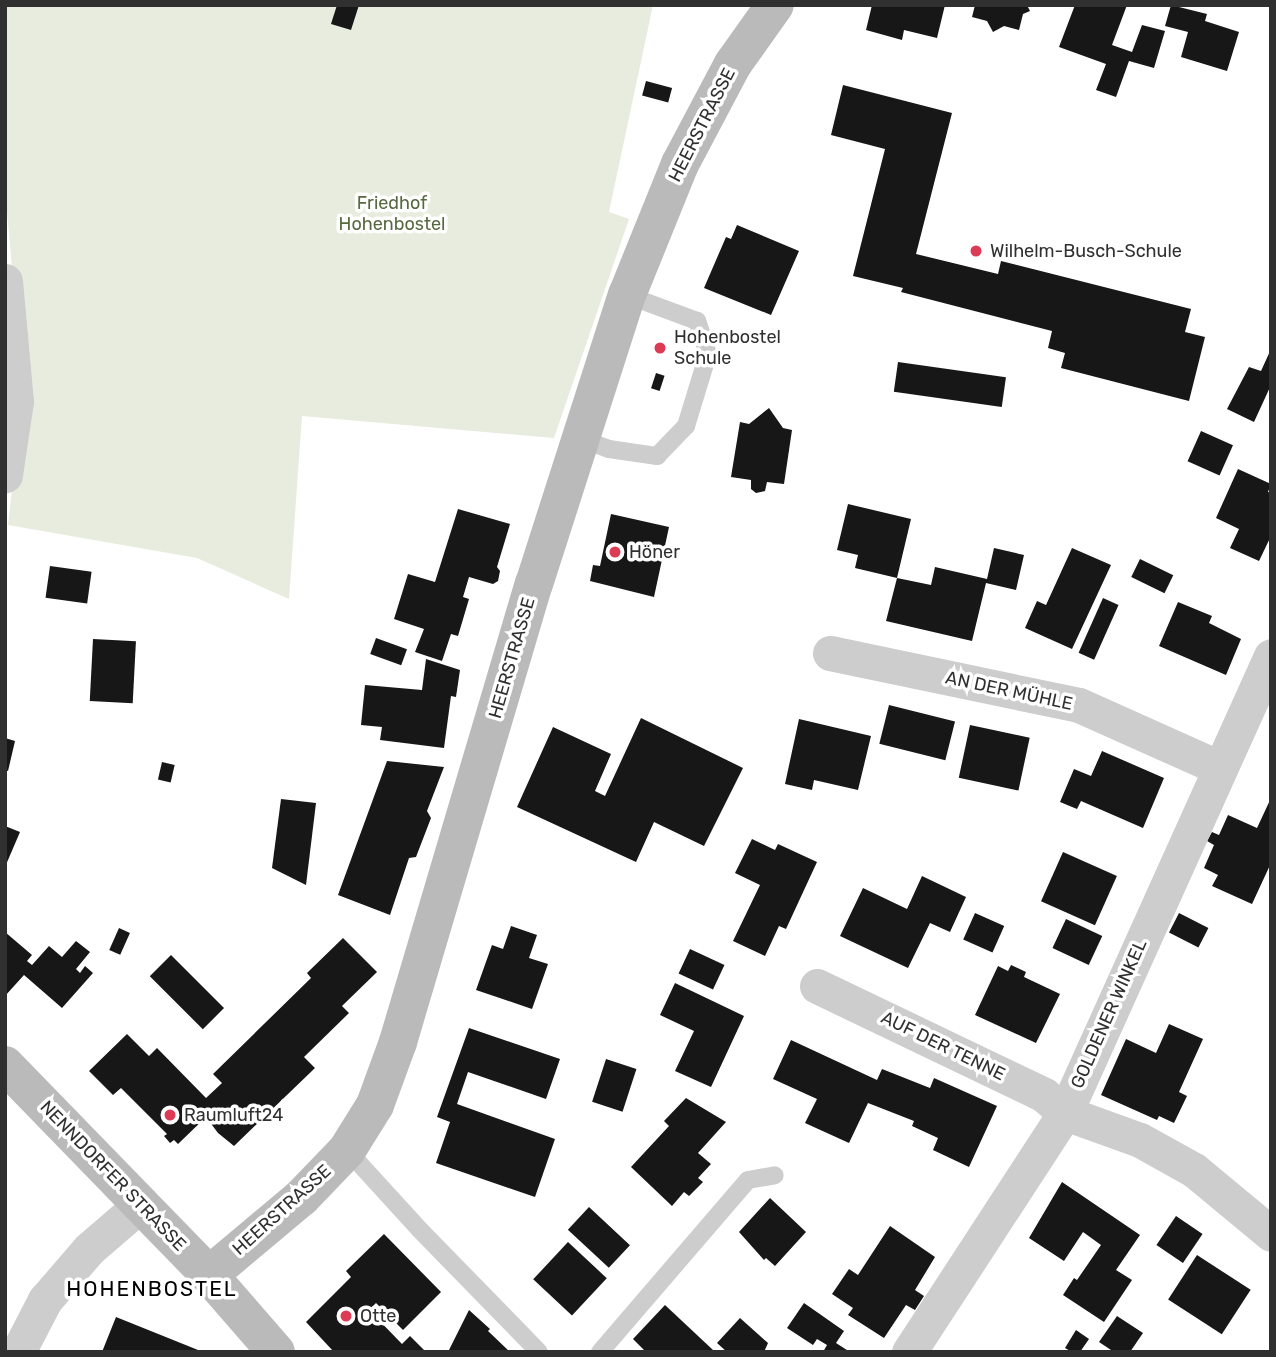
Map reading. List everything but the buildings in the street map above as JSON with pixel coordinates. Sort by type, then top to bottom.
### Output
[{"type":"street","name":"HEERSTRASSE","points":[[209,1275],[302,1197],[347,1150],[375,1105],[398,1042],[579,438],[627,295],[680,164],[733,64],[775,5]]},
{"type":"street","points":[[5,281],[16,401],[5,475]]},
{"type":"street","name":"AN DER MÜHLE","points":[[830,653],[1079,705],[1220,768]]},
{"type":"street","name":"GOLDENER WINKEL","points":[[909,1352],[1065,1114],[1271,656]]},
{"type":"street","name":"AUF DER TENNE","points":[[817,986],[1044,1095],[1065,1114],[1140,1140],[1194,1170],[1271,1234]]},
{"type":"street","name":"NENNDORFER STRASSE","points":[[5,1065],[209,1275],[276,1352]]},
{"type":"street","points":[[18,1352],[45,1300],[89,1249],[140,1205]]},
{"type":"lane","points":[[579,438],[609,449],[657,456],[686,426],[708,354],[696,321],[627,295]]},
{"type":"lane","points":[[347,1150],[420,1230],[539,1352]]},
{"type":"lane","points":[[600,1352],[748,1180],[775,1175]]},
{"type":"green space","name":"Friedhof Hohenbostel","points":[[5,5],[653,5],[609,212],[629,219],[554,438],[302,416],[289,599],[197,558],[8,525],[23,390],[5,190]]},
{"type":"place","name":"Wilhelm-Busch-Schule","points":[[976,251]]},
{"type":"place","name":"Hohenbostel Schule","points":[[660,348]]},
{"type":"place","name":"Höner","points":[[615,552]]},
{"type":"place","name":"Raumluft24","points":[[170,1115]]},
{"type":"place","name":"Otte","points":[[346,1316]]},
{"type":"district","name":"HOHENBOSTEL","points":[[152,1289]]}]
